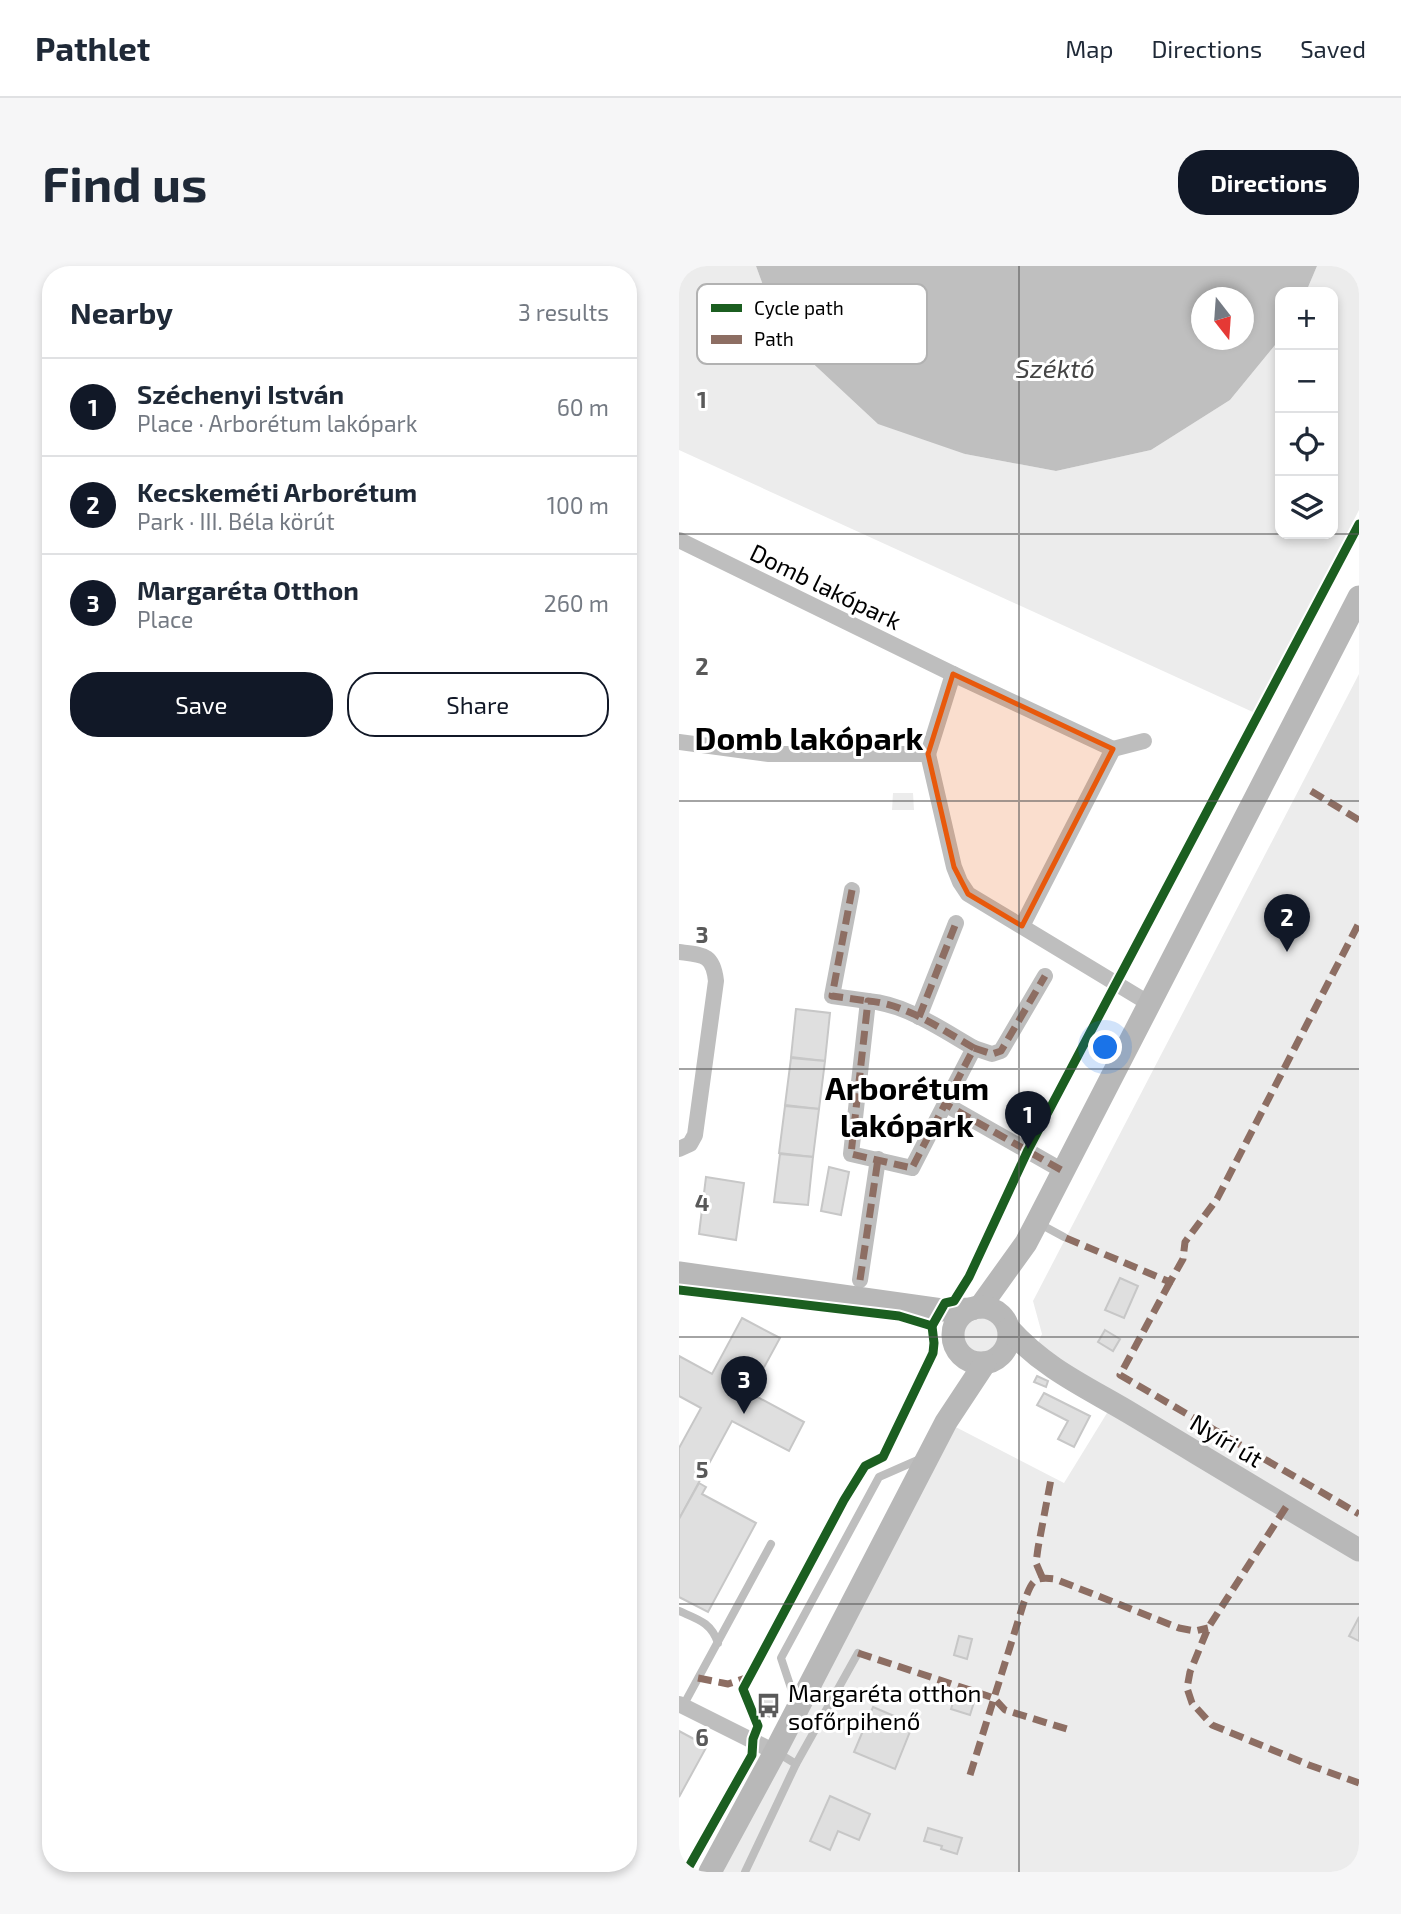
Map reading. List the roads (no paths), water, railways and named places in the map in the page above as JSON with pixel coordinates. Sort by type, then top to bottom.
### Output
[{"type":"street","name":"Domb lakópark","points":[[679,540],[1113,749]]},
{"type":"street","points":[[710,1872],[946,1422],[991,1361],[1007,1346],[1009,1294],[1026,1243],[1359,597]]},
{"type":"street","points":[[953,674],[927,754],[960,882],[976,900],[1150,1004]]},
{"type":"street","points":[[1022,926],[1113,749],[1144,741]]},
{"type":"street","points":[[679,742],[769,754],[927,754]]},
{"type":"street","points":[[852,890],[832,996],[885,1003],[919,1017],[974,1048],[992,1054],[1000,1051],[1045,976]]},
{"type":"street","points":[[919,1017],[955,923]]},
{"type":"street","points":[[679,951],[700,954],[708,959],[713,965],[716,981],[695,1135],[690,1144],[679,1149]]},
{"type":"street","points":[[868,1001],[851,1154],[912,1168],[974,1048]]},
{"type":"street","points":[[945,1104],[1063,1171]]},
{"type":"street","points":[[860,1280],[878,1159]]},
{"type":"street","points":[[946,1422],[958,1319],[976,1308],[1026,1243]]},
{"type":"street","points":[[679,1273],[942,1310],[976,1308],[997,1312],[1006,1324]]},
{"type":"street","points":[[894,1303],[935,1321],[968,1360],[991,1361]]},
{"type":"street","name":"Nyíri út","points":[[1006,1324],[1031,1352],[1066,1378],[1130,1413],[1359,1550]]},
{"type":"street","name":"Nyíri út","points":[[991,1361],[1066,1378]]},
{"type":"street","points":[[681,1705],[775,1752]]},
{"type":"lane","points":[[1037,1222],[1064,1237]]},
{"type":"lane","points":[[798,1707],[781,1658],[879,1477],[929,1455]]},
{"type":"lane","points":[[681,1705],[771,1544]]},
{"type":"lane","points":[[679,1611],[709,1626],[715,1633],[717,1643]]},
{"type":"lane","points":[[744,1872],[796,1765],[858,1653]]},
{"type":"lane","points":[[775,1752],[796,1765]]},
{"type":"water","name":"Széktó","points":[[756,266],[1317,266],[1308,287],[1275,287],[1275,345],[1230,400],[1151,450],[1056,471],[965,454],[878,424],[814,364],[927,364],[927,284],[763,284]]},
{"type":"place","name":"Kecskeméti Arborétum","points":[[1287,952]]},
{"type":"place","name":"Széchenyi István","points":[[1028,1149]]},
{"type":"place","name":"Margaréta Otthon","points":[[744,1414]]},
{"type":"place","name":"Margaréta otthon sofőrpihenő","points":[[768,1706]]},
{"type":"district","name":"Domb lakópark","points":[[809,737]]},
{"type":"district","name":"Arborétum lakópark","points":[[907,1106]]}]
